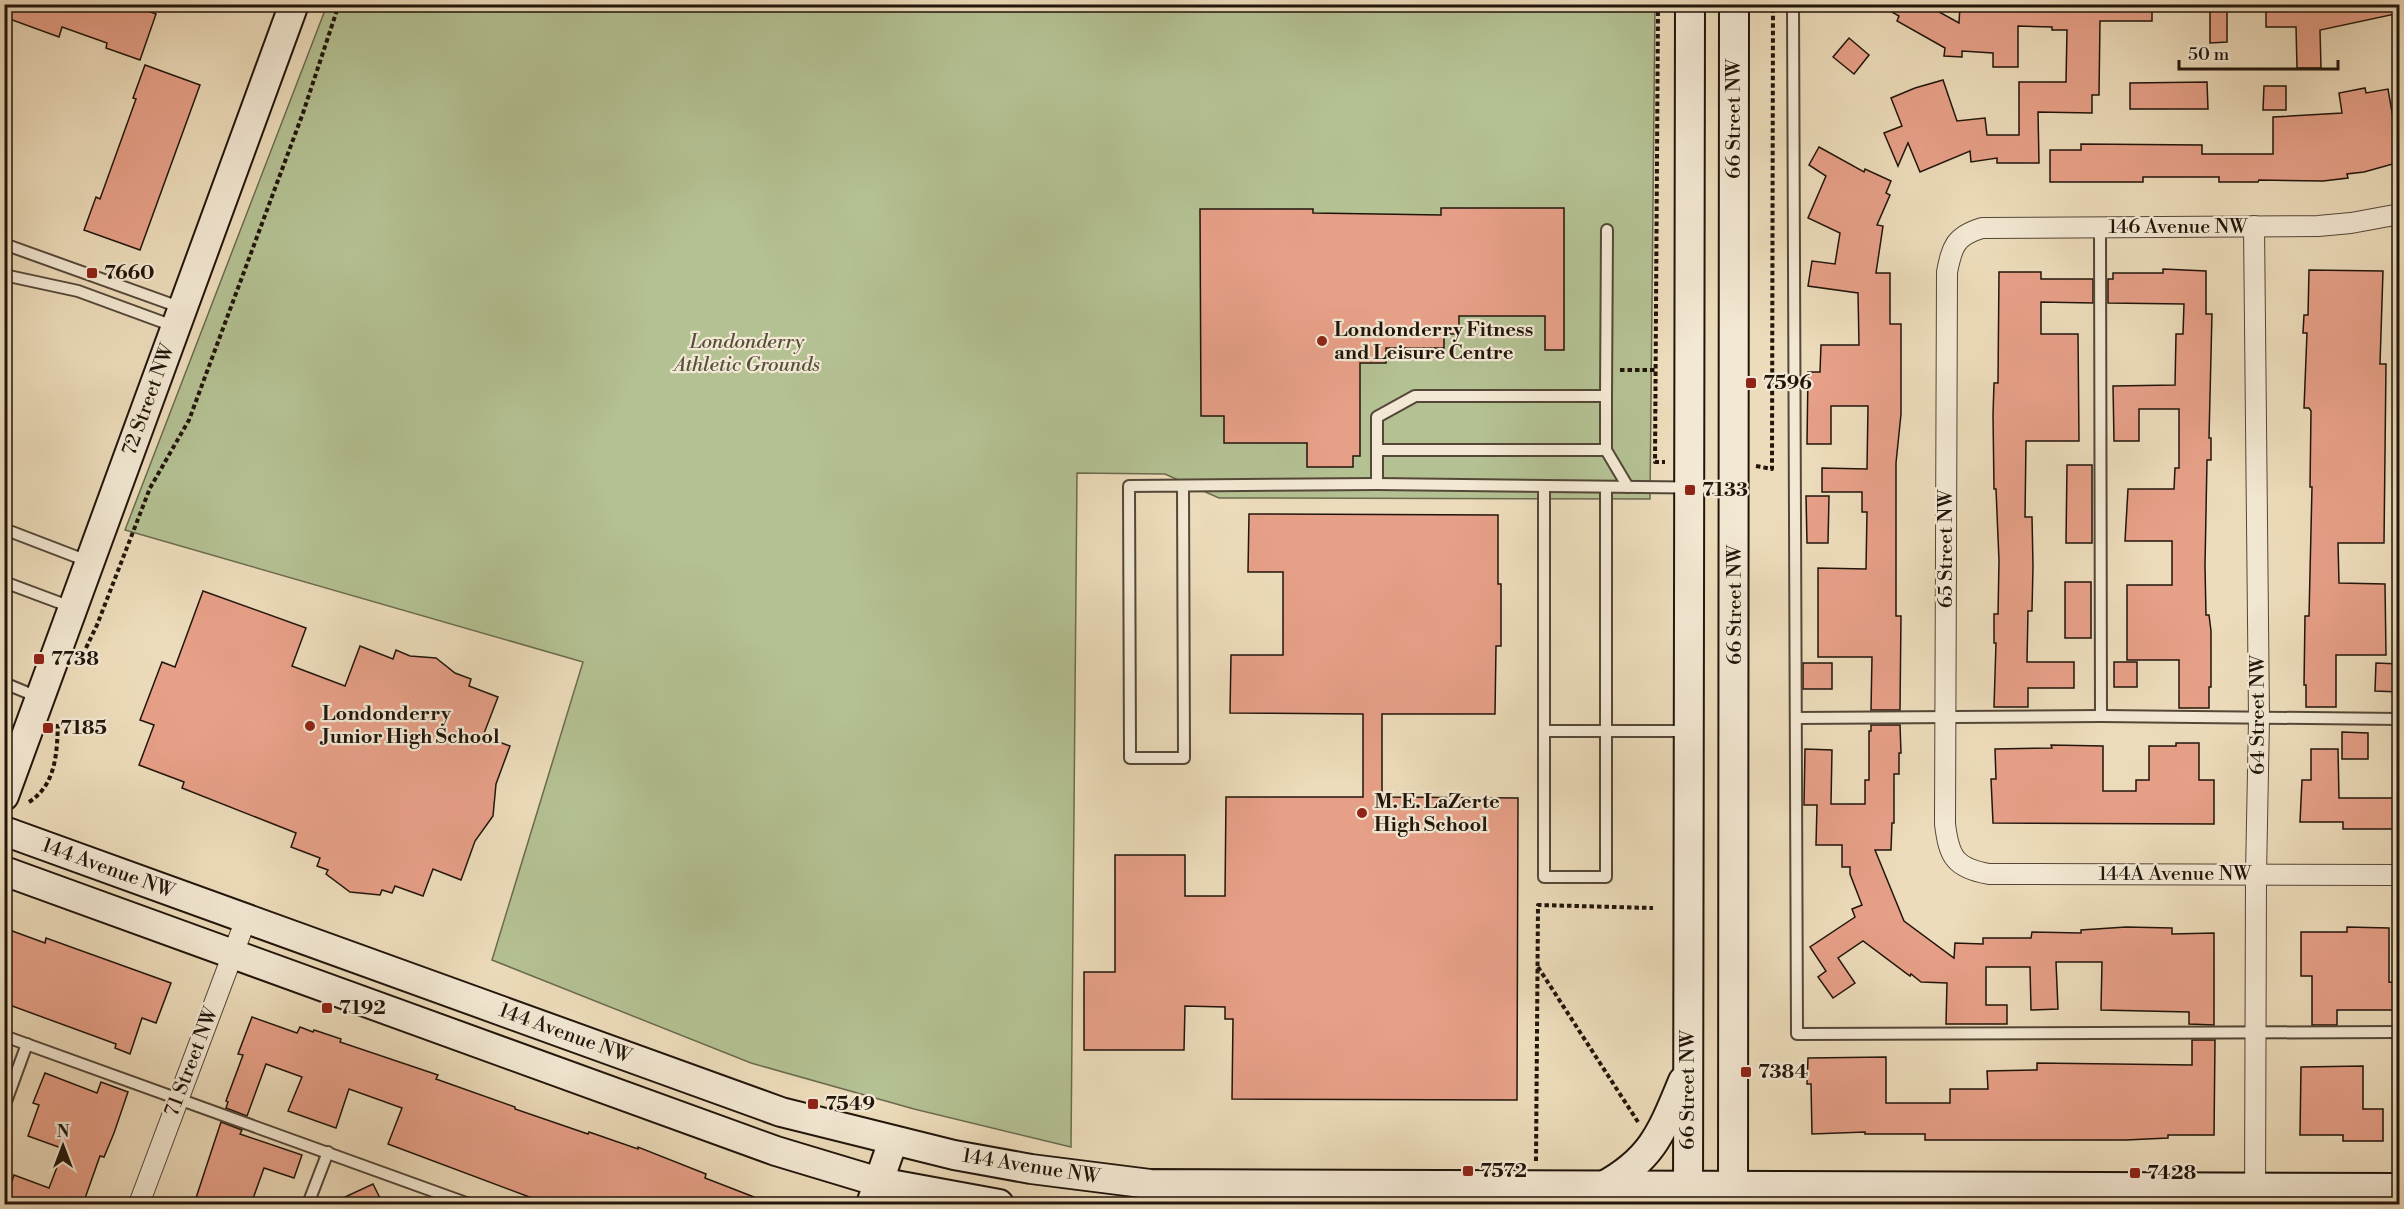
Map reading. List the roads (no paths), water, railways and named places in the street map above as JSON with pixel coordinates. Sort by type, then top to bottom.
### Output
[{"type":"street","name":"72 Street NW","points":[[15,800],[50,705],[73,608],[294,4]]},
{"type":"street","name":"66 Street NW","points":[[1688,1196],[1690,4]]},
{"type":"street","name":"66 Street NW","points":[[1733,1196],[1734,4]]},
{"type":"street","name":"146 Avenue NW","points":[[1959,238],[1982,228],[2351,223],[2400,214]]},
{"type":"street","name":"64 Street NW","points":[[2254,226],[2259,719],[2255,1196]]},
{"type":"street","name":"65 Street NW","points":[[1954,860],[1946,824],[1947,272],[1949,259],[1959,238]]},
{"type":"street","name":"144 Avenue NW","points":[[4,831],[781,1113],[892,1141],[1031,1169],[1150,1184],[1604,1186],[1688,1196],[2255,1196],[2400,1188]]},
{"type":"street","name":"144A Avenue NW","points":[[1954,860],[1963,867],[1989,874],[2400,875]]},
{"type":"street","name":"144 Avenue NW","points":[[4,871],[776,1151],[875,1193],[999,1204]]},
{"type":"street","name":"71 Street NW","points":[[139,1204],[246,919]]},
{"type":"street","points":[[1604,1186],[1631,1170],[1648,1152],[1662,1129],[1688,1068]]},
{"type":"street","points":[[875,1193],[892,1141]]},
{"type":"lane","points":[[1793,4],[1797,1034],[2400,1032]]},
{"type":"lane","points":[[2100,227],[2102,716]]},
{"type":"lane","points":[[1607,230],[1606,450],[1628,487]]},
{"type":"lane","points":[[4,244],[180,317]]},
{"type":"lane","points":[[4,275],[180,317]]},
{"type":"lane","points":[[1377,484],[1377,417],[1415,396],[1606,396]]},
{"type":"lane","points":[[1377,450],[1606,450]]},
{"type":"lane","points":[[1183,486],[1184,758],[1130,758],[1129,486],[1377,484],[1735,488]]},
{"type":"lane","points":[[1544,486],[1544,877],[1606,877],[1606,487]]},
{"type":"lane","points":[[4,529],[90,562]]},
{"type":"lane","points":[[4,582],[73,608]]},
{"type":"lane","points":[[4,682],[50,705]]},
{"type":"lane","points":[[1796,718],[2102,716],[2400,719]]},
{"type":"lane","points":[[1544,730],[1689,731]]},
{"type":"lane","points":[[4,1036],[469,1204]]},
{"type":"lane","points":[[4,1107],[27,1044]]},
{"type":"lane","points":[[308,1204],[328,1152]]},
{"type":"place","name":"7660","points":[[92,273]]},
{"type":"place","name":"Londonderry Fitness and Leisure Centre","points":[[1322,341]]},
{"type":"place","name":"7596","points":[[1751,383]]},
{"type":"place","name":"7133","points":[[1690,490]]},
{"type":"place","name":"7738","points":[[39,659]]},
{"type":"place","name":"Londonderry Junior High School","points":[[310,726]]},
{"type":"place","name":"7185","points":[[48,728]]},
{"type":"place","name":"M. E. LaZerte High School","points":[[1362,813]]},
{"type":"place","name":"7192","points":[[327,1008]]},
{"type":"place","name":"7384","points":[[1746,1072]]},
{"type":"place","name":"7549","points":[[813,1104]]},
{"type":"place","name":"7572","points":[[1468,1171]]},
{"type":"place","name":"7428","points":[[2135,1173]]},
{"type":"park label","name":"Londonderry Athletic Grounds","points":[[747,354]]}]
